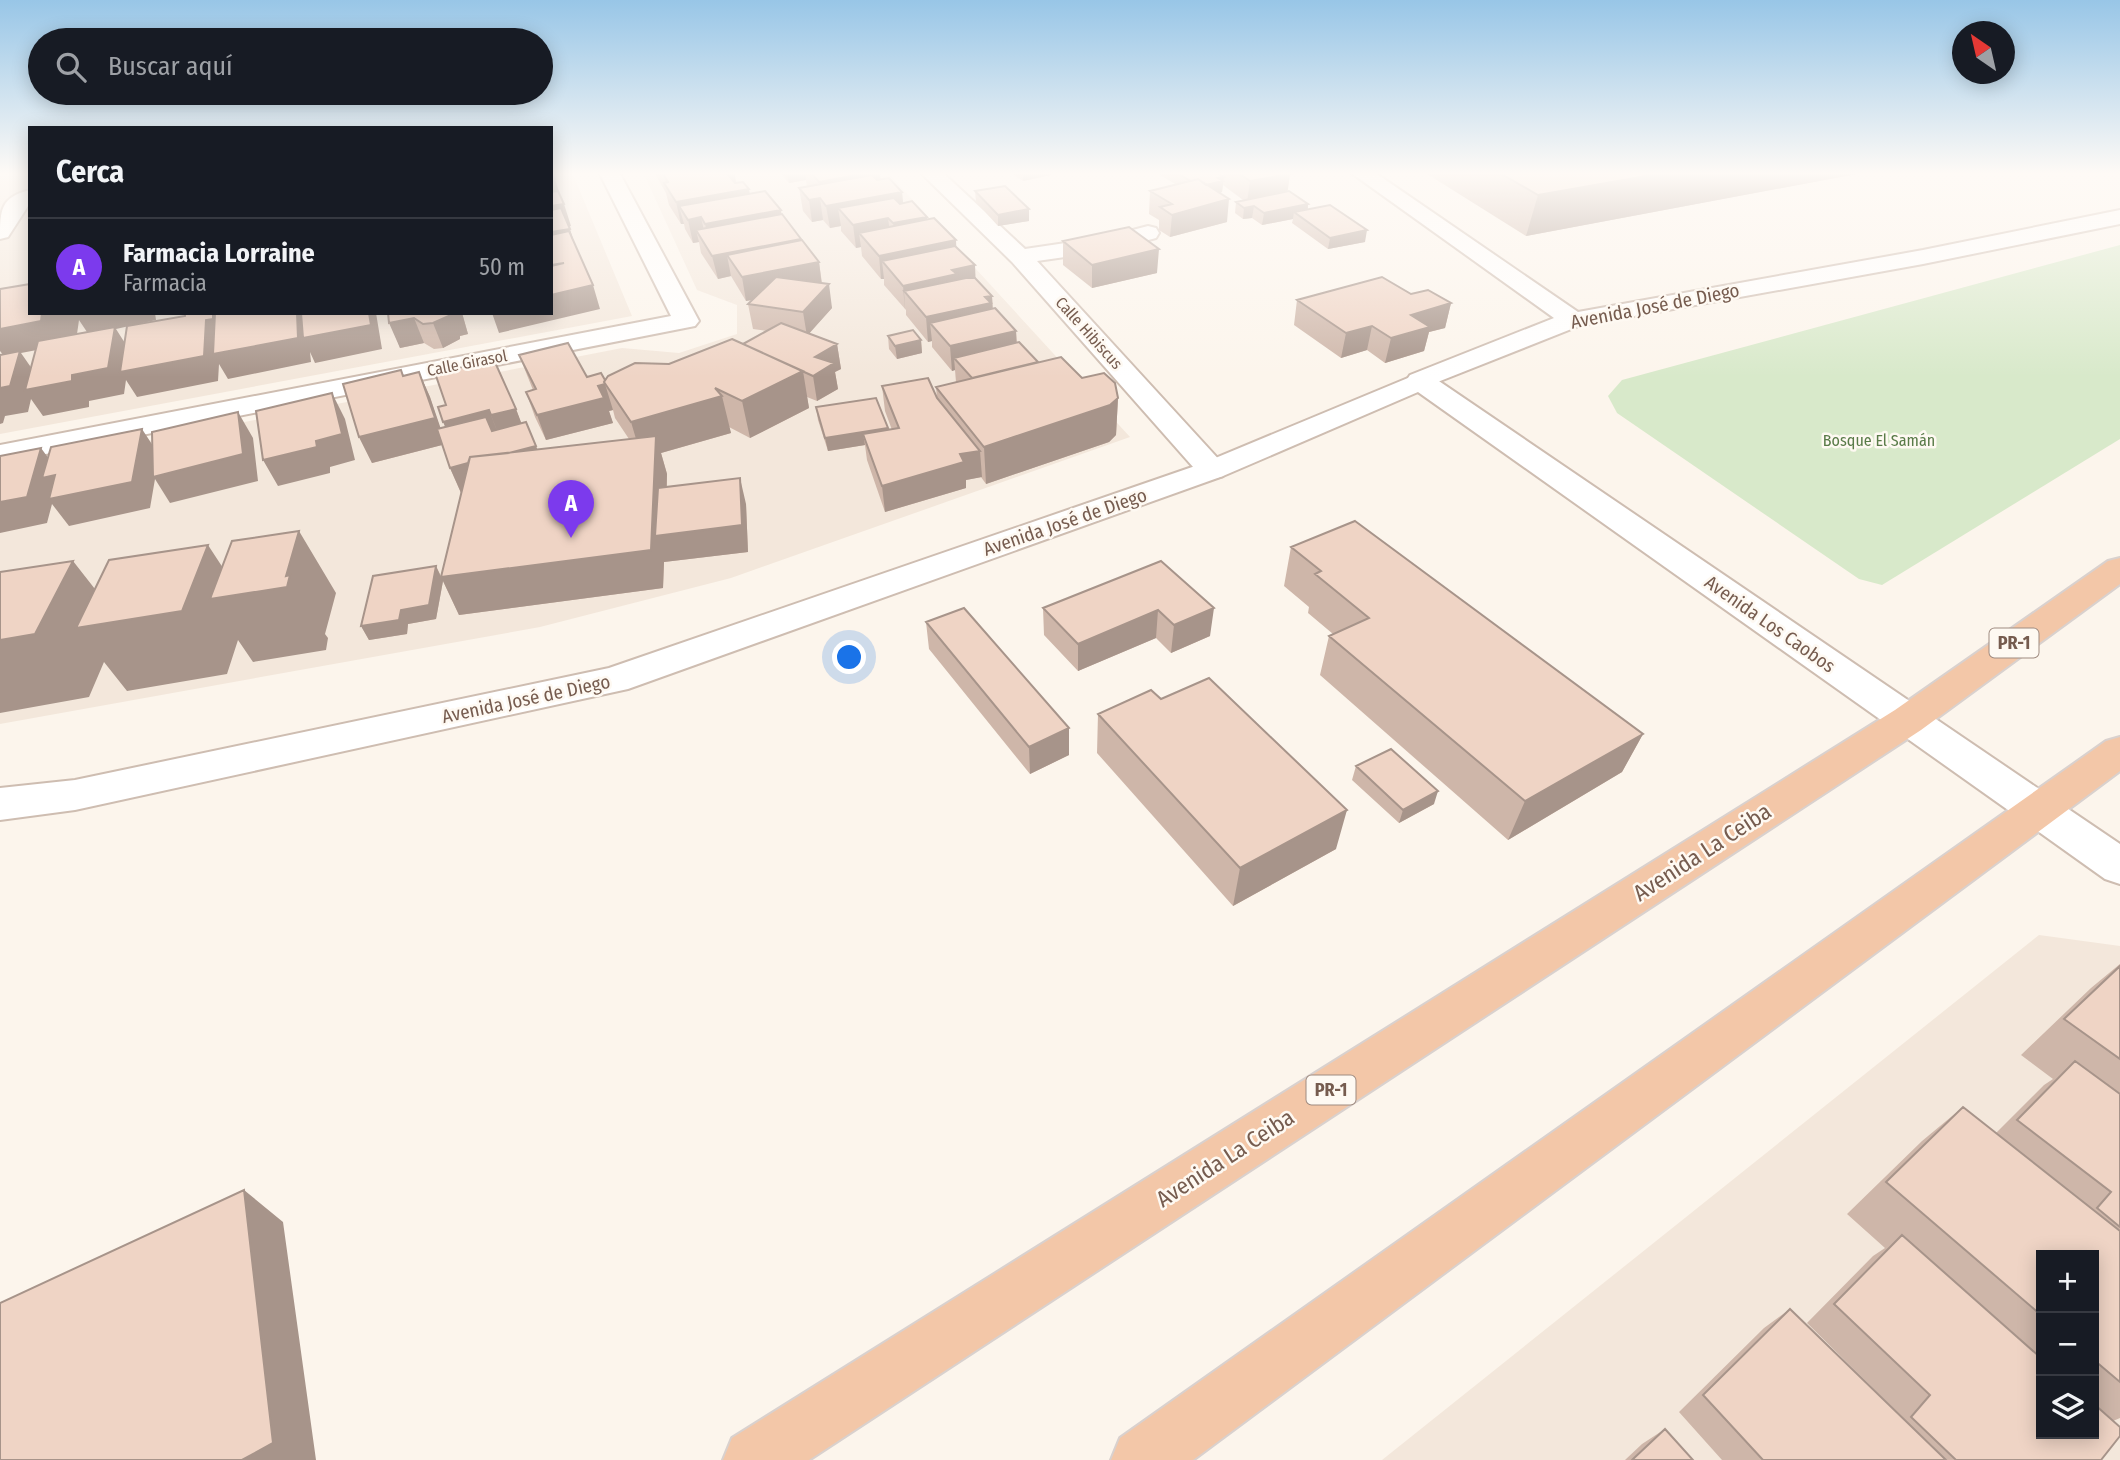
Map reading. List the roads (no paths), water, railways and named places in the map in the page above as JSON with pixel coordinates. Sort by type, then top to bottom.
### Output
[{"type":"highway","name":"PR-1","points":[[1908,720],[2120,568]]},
{"type":"highway","name":"Avenida La Ceiba","points":[[754,1460],[1908,720]]},
{"type":"highway","points":[[1142,1460],[2120,751]]},
{"type":"street","name":"Calle Girasol","points":[[0,454],[686,321],[644,240]]},
{"type":"street","name":"Calle Hibiscus","points":[[1002,240],[1212,470]]},
{"type":"street","points":[[1020,257],[1121,240]]},
{"type":"street","points":[[1458,240],[1573,320]]},
{"type":"street","name":"Avenida José de Diego","points":[[0,804],[75,794],[614,680],[1212,470],[1420,381],[1573,320],[2006,240]]},
{"type":"street","name":"Avenida Los Caobos","points":[[1420,381],[2120,867]]},
{"type":"place","name":"Farmacia Lorraine","points":[[571,538]]},
{"type":"park label","name":"Bosque El Samán","points":[[1879,440]]}]
